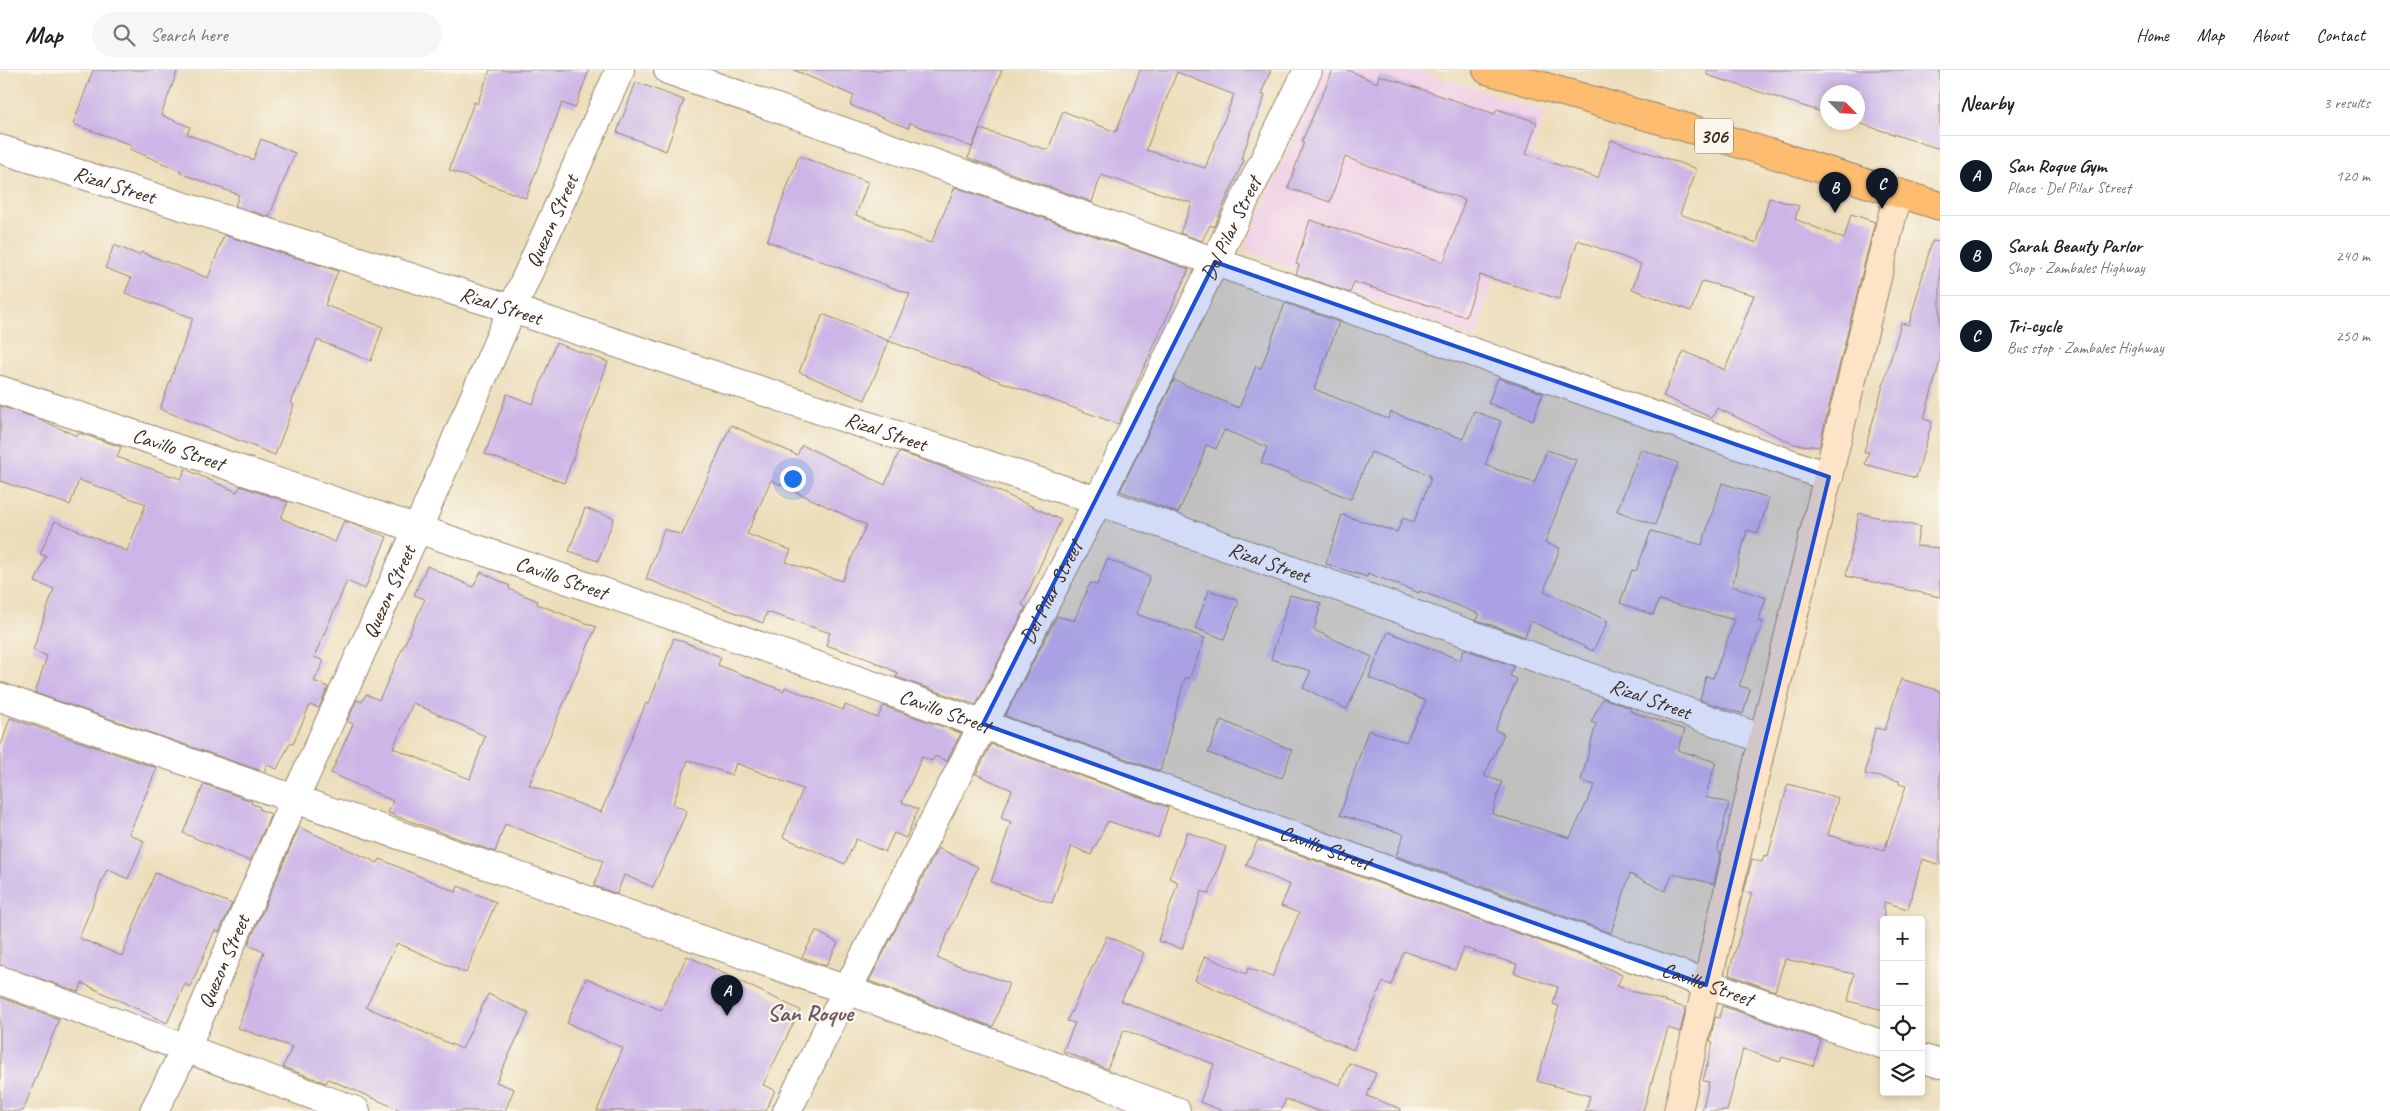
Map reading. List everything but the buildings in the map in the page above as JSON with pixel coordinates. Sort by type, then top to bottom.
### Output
[{"type":"main road","name":"306","points":[[1487,70],[1705,133],[1940,206]]},
{"type":"main road","points":[[1678,1111],[1764,739],[1898,193]]},
{"type":"street","name":"Quezon Street","points":[[154,1111],[185,1050],[294,800],[418,528],[512,309],[620,70]]},
{"type":"street","points":[[668,70],[1828,477]]},
{"type":"street","name":"Del Pilar Street","points":[[787,1111],[846,990],[1098,501],[1308,70]]},
{"type":"street","name":"Rizal Street","points":[[0,149],[512,309],[1098,501],[1764,739]]},
{"type":"street","name":"Cavillo Street","points":[[0,390],[418,528],[983,724],[1706,985],[1880,1044]]},
{"type":"street","points":[[0,697],[846,990],[1176,1111]]},
{"type":"street","points":[[0,980],[185,1050],[356,1111]]},
{"type":"street","points":[[1925,1059],[1940,1064]]},
{"type":"highlighted area","points":[[1215,262],[1829,477],[1706,985],[983,724]]},
{"type":"shaded area","points":[[1324,70],[1416,70],[1545,111],[1475,340],[1244,250]]},
{"type":"place","name":"Tri-cycle","points":[[1882,209]]},
{"type":"place","name":"Sarah Beauty Parlor","points":[[1835,213]]},
{"type":"place","name":"San Roque Gym","points":[[727,1016]]},
{"type":"district","name":"San Roque","points":[[810,1013]]}]
